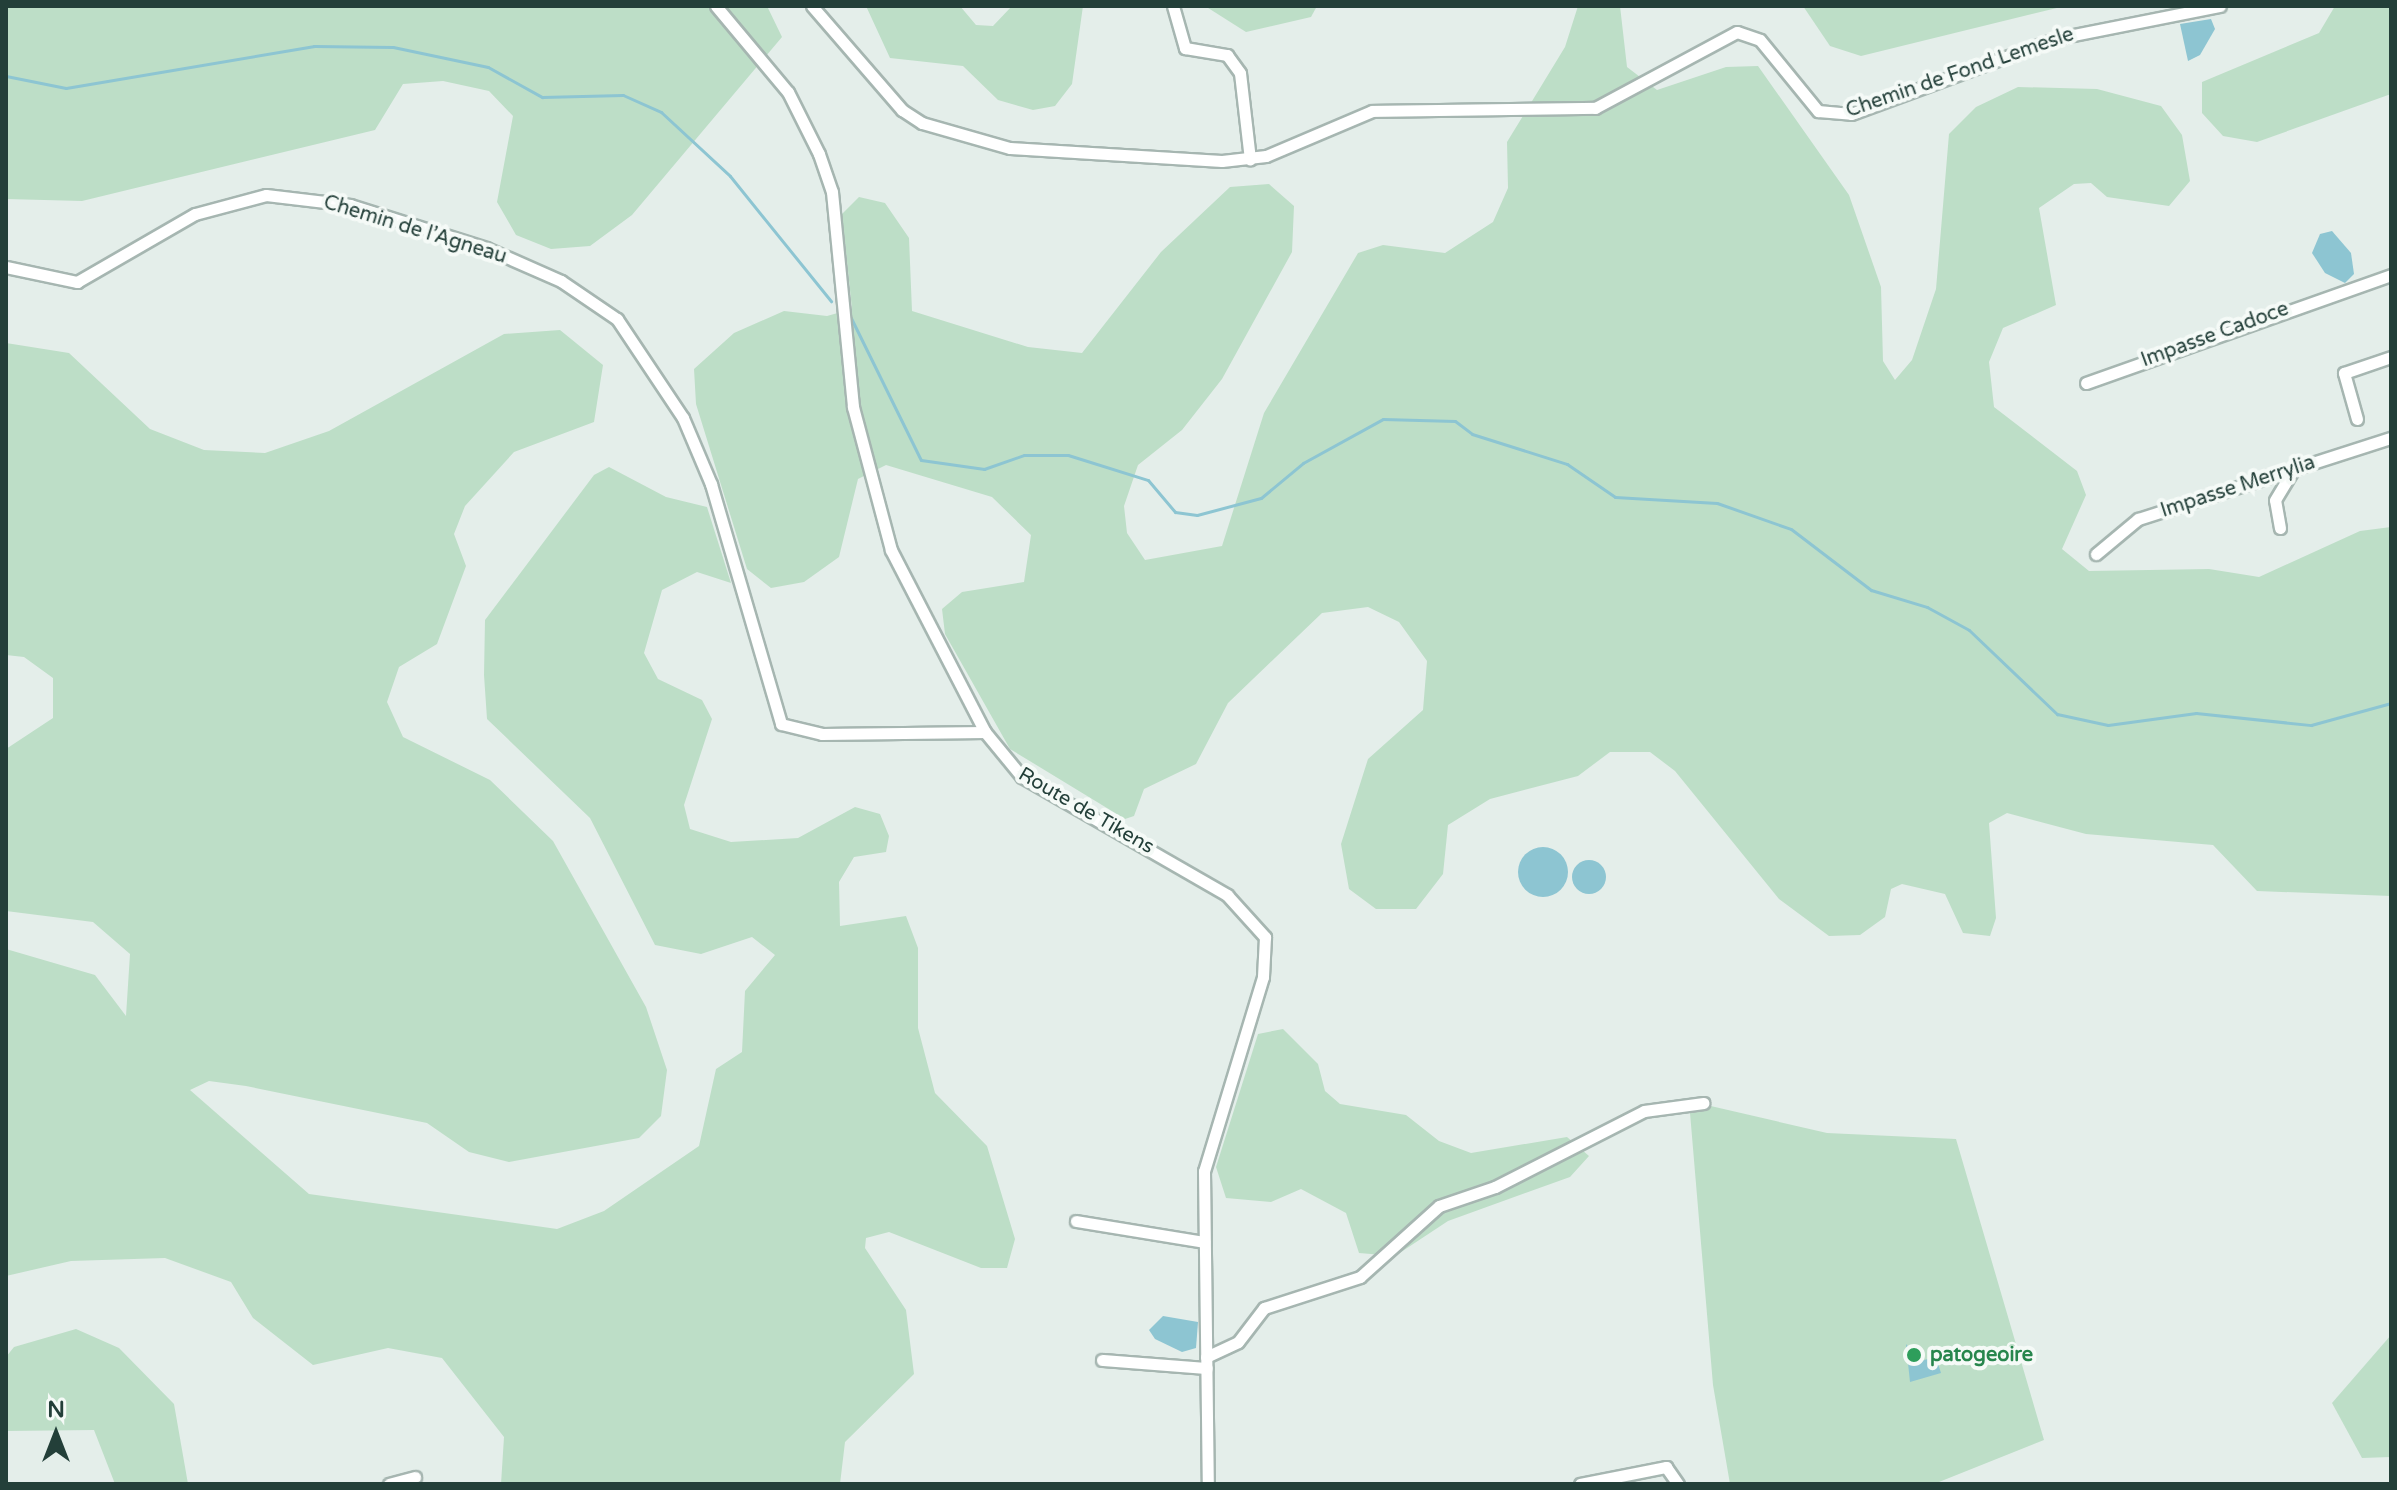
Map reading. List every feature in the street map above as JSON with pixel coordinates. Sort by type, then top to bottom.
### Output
[{"type":"street","name":"Route de Tikens","points":[[716,6],[788,92],[819,154],[832,192],[853,407],[891,550],[985,732],[1022,777],[1227,895],[1265,937],[1263,977],[1204,1171],[1208,1484]]},
{"type":"street","name":"Chemin de Fond Lemesle","points":[[812,6],[902,110],[944,131],[1083,157],[1250,159],[1372,111],[1595,108],[1737,32],[1760,40],[1818,111],[1851,114],[2058,38],[2220,6]]},
{"type":"street","points":[[1173,6],[1185,48],[1227,55],[1240,73],[1250,159]]},
{"type":"street","name":"Chemin de l’Agneau","points":[[6,267],[77,282],[195,214],[266,195],[350,205],[486,248],[561,281],[617,319],[696,444],[781,724],[822,734],[985,732]]},
{"type":"street","name":"Impasse Cadoce","points":[[2086,383],[2391,275]]},
{"type":"street","points":[[2357,419],[2344,373],[2391,357]]},
{"type":"street","name":"Impasse Merrylia","points":[[2096,554],[2138,519],[2391,438]]},
{"type":"street","points":[[2280,528],[2275,500],[2295,467]]},
{"type":"street","points":[[1102,1360],[1206,1362],[1238,1342],[1264,1308],[1360,1277],[1439,1206],[1495,1187],[1644,1111],[1703,1103]]},
{"type":"street","points":[[1076,1221],[1204,1242]]},
{"type":"street","points":[[1580,1484],[1666,1467],[1678,1484]]},
{"type":"street","points":[[389,1484],[415,1477]]},
{"type":"green space","points":[[6,6],[767,6],[782,37],[632,215],[590,246],[551,249],[516,235],[497,202],[513,116],[489,91],[443,81],[403,84],[375,130],[82,201],[6,199]]},
{"type":"green space","points":[[866,6],[960,6],[976,25],[993,26],[1012,6],[1083,6],[1072,84],[1055,106],[1033,110],[998,100],[963,66],[890,58]]},
{"type":"green space","points":[[1205,6],[1317,6],[1311,17],[1246,32]]},
{"type":"green space","points":[[1578,6],[1620,6],[1627,67],[1657,90],[1726,67],[1758,66],[1849,195],[1881,287],[1883,361],[1895,380],[1912,360],[1936,289],[1949,134],[1976,107],[2018,87],[2097,89],[2161,106],[2182,135],[2190,181],[2169,206],[2107,197],[2091,183],[2074,184],[2039,208],[2056,305],[2003,328],[1989,362],[1994,407],[2077,471],[2086,495],[2062,549],[2089,571],[2209,569],[2259,577],[2360,531],[2391,527],[2391,896],[2257,891],[2213,845],[2086,834],[2007,813],[1989,823],[1996,918],[1990,936],[1963,933],[1945,894],[1902,884],[1891,889],[1885,917],[1860,935],[1829,936],[1779,899],[1675,771],[1650,752],[1610,752],[1578,776],[1490,799],[1448,825],[1443,874],[1416,909],[1376,909],[1349,889],[1341,844],[1368,759],[1423,710],[1427,661],[1399,622],[1368,607],[1322,613],[1228,703],[1196,764],[1144,789],[1134,816],[1125,819],[1010,749],[945,634],[942,609],[962,592],[1024,582],[1031,535],[992,497],[886,465],[858,479],[839,557],[804,582],[771,588],[747,569],[696,404],[694,369],[734,333],[784,311],[827,316],[852,309],[842,214],[859,197],[885,203],[909,238],[912,311],[1028,347],[1082,353],[1161,252],[1230,187],[1269,184],[1294,206],[1292,252],[1222,379],[1182,430],[1138,465],[1124,506],[1127,533],[1145,560],[1222,546],[1264,413],[1358,253],[1383,245],[1445,253],[1493,222],[1508,188],[1507,142],[1565,47]]},
{"type":"green space","points":[[1803,6],[2065,6],[1861,56],[1830,46]]},
{"type":"green space","points":[[2335,6],[2391,6],[2391,94],[2257,142],[2223,136],[2202,113],[2202,82],[2319,33]]},
{"type":"green space","points":[[560,330],[603,365],[594,422],[514,452],[465,506],[454,534],[466,566],[437,644],[399,667],[387,702],[403,737],[490,780],[553,841],[646,1007],[667,1070],[661,1116],[639,1138],[509,1162],[469,1152],[427,1123],[246,1086],[209,1081],[190,1090],[309,1194],[557,1229],[604,1211],[699,1146],[716,1069],[742,1052],[745,991],[775,955],[752,937],[701,954],[655,945],[590,818],[487,719],[484,675],[485,620],[594,475],[609,467],[666,497],[707,507],[731,583],[697,572],[662,590],[644,653],[658,679],[702,700],[712,719],[684,805],[690,829],[731,842],[798,838],[855,807],[880,814],[889,836],[886,852],[854,857],[839,882],[840,926],[906,916],[918,948],[918,1028],[935,1093],[987,1146],[1015,1239],[1007,1268],[981,1268],[889,1232],[866,1238],[865,1248],[906,1310],[914,1374],[845,1442],[840,1484],[501,1484],[504,1437],[442,1358],[388,1348],[313,1365],[253,1318],[231,1282],[165,1258],[71,1261],[6,1276],[6,949],[95,975],[126,1016],[130,954],[93,922],[6,911],[6,749],[53,718],[53,678],[24,657],[6,655],[6,343],[69,353],[150,429],[204,450],[265,453],[329,431],[504,334]]},
{"type":"green space","points":[[1283,1029],[1318,1064],[1325,1091],[1340,1104],[1406,1115],[1439,1141],[1471,1153],[1567,1137],[1589,1156],[1570,1177],[1448,1221],[1395,1256],[1359,1253],[1346,1213],[1301,1189],[1271,1202],[1226,1198],[1216,1167],[1258,1034]]},
{"type":"green space","points":[[1689,1101],[1827,1133],[1956,1139],[2044,1440],[1934,1484],[1730,1484],[1713,1385]]},
{"type":"green space","points":[[76,1329],[119,1348],[174,1404],[188,1484],[115,1484],[94,1430],[6,1431],[6,1357],[14,1347]]},
{"type":"green space","points":[[2391,1335],[2391,1457],[2362,1458],[2332,1403]]},
{"type":"water","points":[[2211,19],[2215,29],[2200,55],[2188,61],[2180,24]]},
{"type":"water","points":[[2332,231],[2351,253],[2354,274],[2345,283],[2325,273],[2312,253],[2320,234]]},
{"type":"water","points":[[1543,847],[1561,854],[1568,872],[1561,890],[1543,897],[1525,890],[1518,872],[1525,854]]},
{"type":"water","points":[[1589,860],[1601,865],[1606,877],[1601,889],[1589,894],[1577,889],[1572,877],[1577,865]]},
{"type":"water","points":[[1163,1316],[1198,1322],[1196,1348],[1182,1352],[1155,1339],[1149,1330]]},
{"type":"water","points":[[1906,1344],[1920,1361],[1936,1357],[1941,1373],[1910,1382]]},
{"type":"waterway","points":[[6,76],[66,88],[314,46],[393,47],[488,67],[542,97],[623,95],[661,112],[730,176],[831,301]]},
{"type":"waterway","points":[[851,318],[921,460],[984,469],[1024,455],[1068,455],[1148,480],[1175,512],[1197,515],[1261,498],[1303,463],[1383,419],[1455,421],[1472,434],[1567,464],[1615,497],[1717,503],[1791,529],[1871,590],[1927,607],[1969,630],[2057,714],[2108,725],[2196,713],[2311,725],[2391,703]]},
{"type":"place","name":"patogeoire","points":[[1914,1355]]}]
